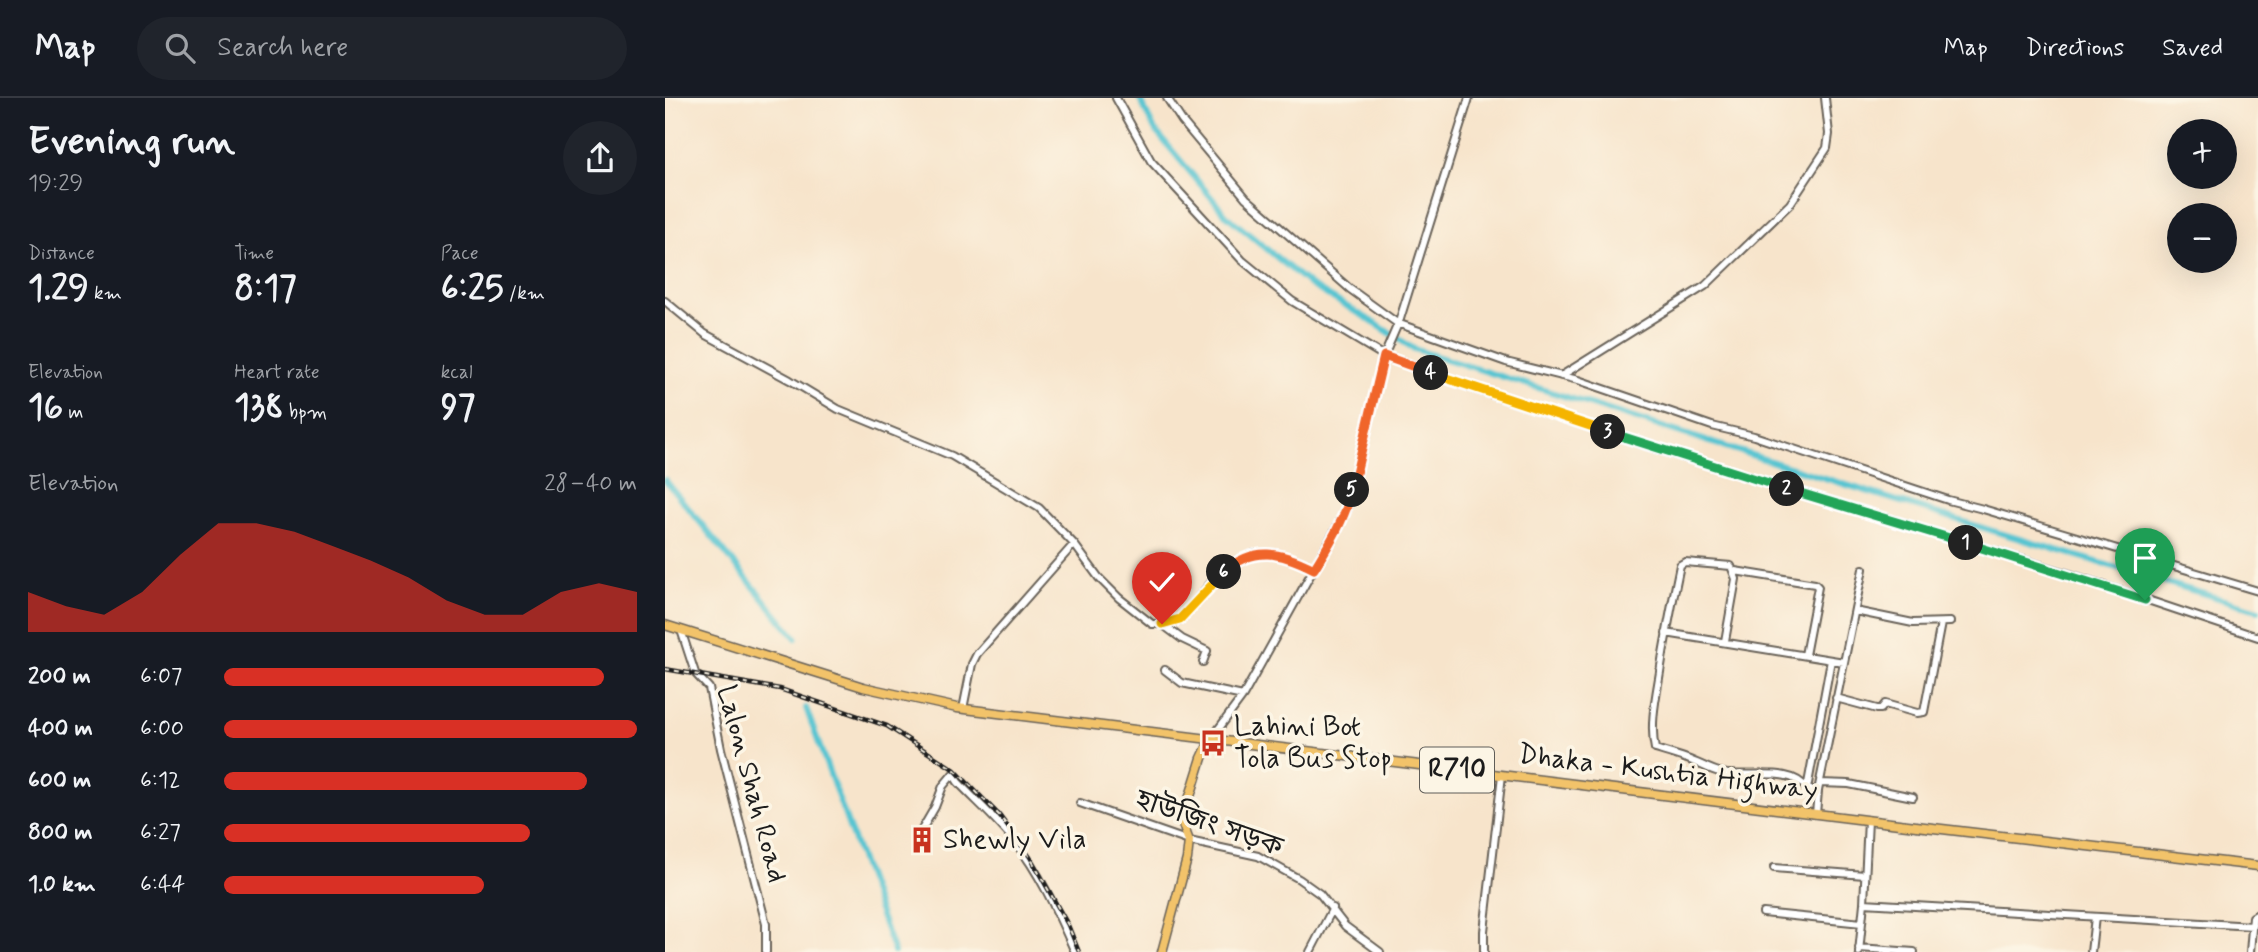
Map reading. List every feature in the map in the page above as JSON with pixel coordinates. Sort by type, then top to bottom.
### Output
[{"type":"main road","name":"Dhaka - Kushtia Highway","points":[[665,625],[863,687],[963,709],[2258,866]]},
{"type":"main road","points":[[1161,952],[1187,859],[1189,841],[1182,822],[1202,758],[1211,740]]},
{"type":"street","points":[[1116,98],[1151,161],[1242,260],[1292,302],[1384,356],[1677,455],[2070,574],[2258,638]]},
{"type":"street","points":[[1167,98],[1182,121],[1246,198],[1350,289],[1397,323],[1472,351],[1561,376],[1712,426],[1755,436],[1948,500],[2258,592]]},
{"type":"street","points":[[1211,740],[1243,696],[1347,509],[1384,356],[1404,307],[1469,98]]},
{"type":"street","points":[[1561,376],[1705,286],[1790,204],[1827,148],[1829,134],[1825,98]]},
{"type":"street","points":[[665,301],[705,334],[838,409],[952,456],[1039,508],[1074,544],[1119,598],[1152,624],[1180,619],[1232,565],[1254,554],[1275,554],[1314,569]]},
{"type":"street","points":[[963,709],[972,664],[977,654],[1074,544]]},
{"type":"street","points":[[1725,641],[1736,579],[1735,571],[1731,566],[1685,562],[1681,565],[1666,633],[1652,739],[1655,749],[1720,773],[1795,778],[1802,781],[1807,789]]},
{"type":"street","points":[[1816,814],[1836,698],[1863,569]]},
{"type":"street","points":[[1735,571],[1815,584],[1818,587],[1805,655]]},
{"type":"street","points":[[1855,611],[1913,624],[1950,622]]},
{"type":"street","points":[[1836,698],[1877,709],[1885,705],[1917,713],[1924,712],[1941,623]]},
{"type":"street","points":[[1162,624],[1182,639],[1207,650],[1202,663]]},
{"type":"street","name":"Lalon Shah Road","points":[[681,631],[695,673],[709,688],[766,924],[766,952]]},
{"type":"street","points":[[1666,633],[1844,662]]},
{"type":"street","points":[[1807,789],[1831,660]]},
{"type":"street","points":[[1165,670],[1182,683],[1243,696]]},
{"type":"street","points":[[917,838],[943,786],[953,774],[1023,852],[1059,915],[1075,952]]},
{"type":"street","points":[[1484,952],[1484,931],[1502,775]]},
{"type":"street","points":[[1807,789],[1850,784],[1913,797]]},
{"type":"street","name":"হাউজিং সড়ক","points":[[1080,803],[1189,841],[1258,856],[1320,894],[1345,926],[1380,952]]},
{"type":"street","points":[[1868,820],[1859,950],[1914,952]]},
{"type":"street","points":[[1774,868],[1865,875]]},
{"type":"street","points":[[1864,903],[2253,926]]},
{"type":"street","points":[[1310,952],[1333,908]]},
{"type":"street","points":[[1763,913],[1862,923]]},
{"type":"street","points":[[2250,952],[2254,915],[2258,914]]},
{"type":"street","points":[[2091,952],[2095,917]]},
{"type":"waterway","points":[[1139,98],[1155,130],[1226,215],[1310,285],[1414,349],[1990,530],[2258,610]]},
{"type":"waterway","points":[[665,480],[796,638]]},
{"type":"waterway","points":[[806,708],[894,952]]},
{"type":"railway","points":[[665,669],[780,689],[887,726],[955,770],[999,815],[1030,857],[1068,925],[1079,952]]},
{"type":"place","name":"Lahini Bot Tola Bus Stop","points":[[1213,743]]},
{"type":"place","name":"Shewly Vila","points":[[922,840]]},
{"type":"route","points":[[1162,624],[1180,619],[1232,565],[1254,554],[1275,554],[1314,569],[1339,528],[1347,509],[1384,356],[1677,455],[2070,574],[2145,600]]}]
